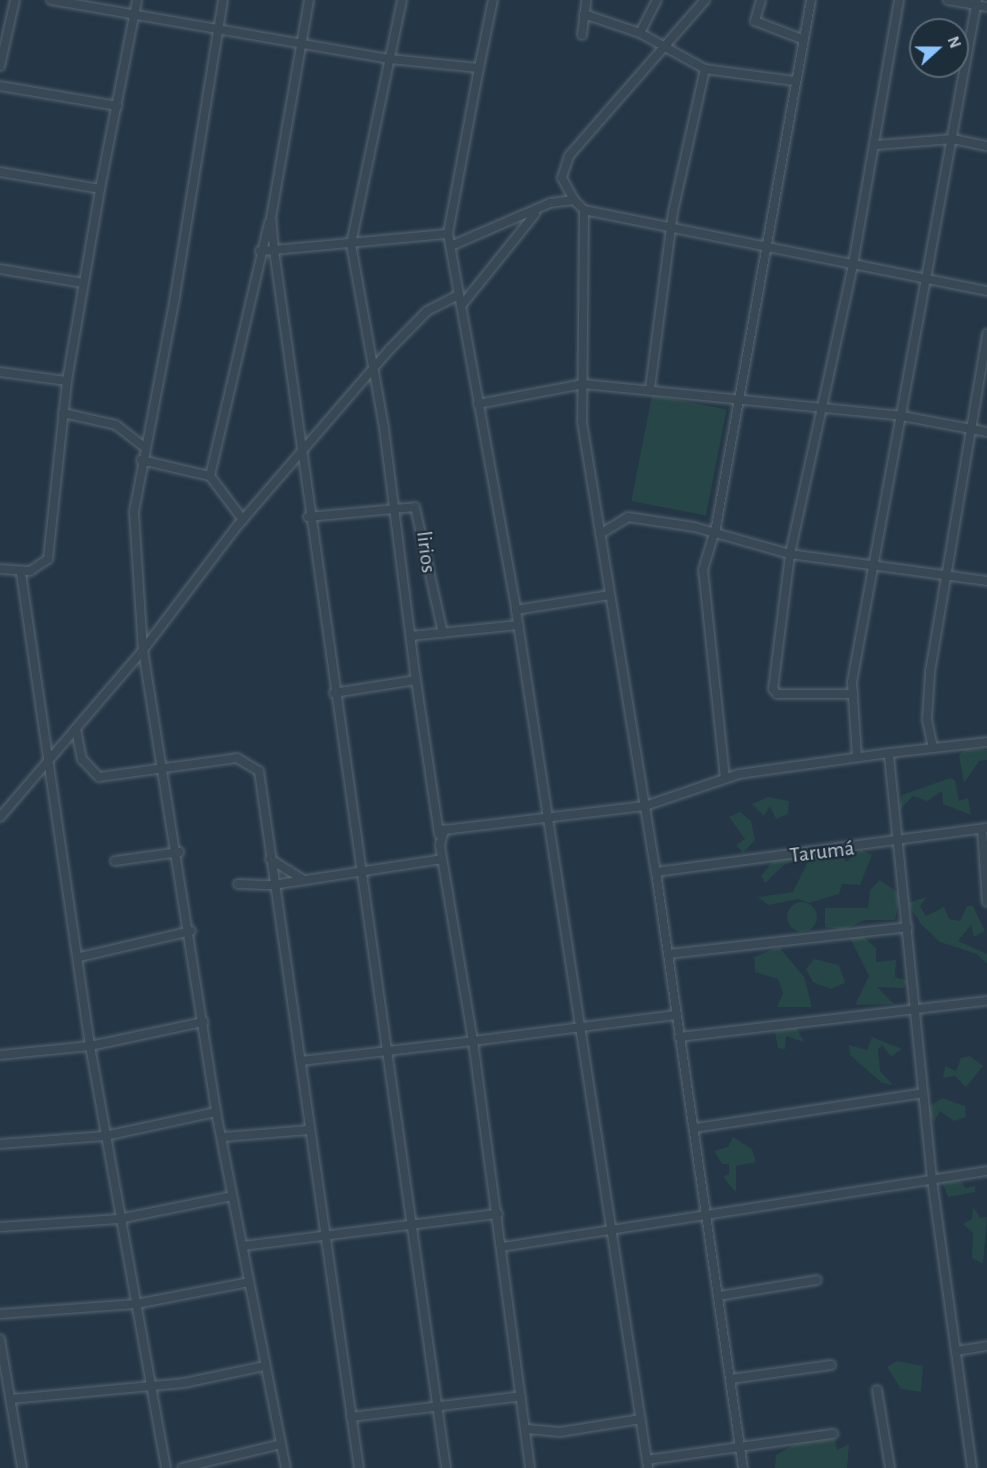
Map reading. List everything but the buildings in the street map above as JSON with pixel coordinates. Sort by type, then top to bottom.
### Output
[{"type":"street","points":[[0,66],[15,0]]},
{"type":"street","points":[[51,0],[216,31],[390,59],[479,68]]},
{"type":"street","points":[[0,569],[21,573],[48,559],[63,413],[82,283],[137,0]]},
{"type":"street","points":[[223,0],[216,31],[176,297],[143,446],[134,512],[143,650],[179,852],[216,1112],[223,1137],[232,1196],[286,1468]]},
{"type":"street","points":[[210,476],[260,251],[271,218],[309,0]]},
{"type":"street","points":[[402,0],[351,244],[375,371],[442,859],[473,1041],[498,1214],[530,1468]]},
{"type":"street","points":[[493,0],[448,234],[453,245],[459,295],[516,610],[648,1464],[833,1434]]},
{"type":"street","points":[[582,35],[586,0]]},
{"type":"street","points":[[640,33],[657,0]]},
{"type":"street","points":[[705,0],[562,166],[574,200],[584,210],[671,229],[764,243],[925,281],[987,291]]},
{"type":"street","points":[[762,0],[755,21],[802,39]]},
{"type":"street","points":[[725,778],[701,588],[714,536],[735,401],[802,39],[812,0]]},
{"type":"street","points":[[853,694],[777,694],[773,689],[790,554],[823,409],[877,145],[899,0]]},
{"type":"street","points":[[948,0],[976,3],[987,7]]},
{"type":"street","points":[[857,758],[853,694],[976,3]]},
{"type":"street","points":[[584,14],[640,33],[705,69],[794,81]]},
{"type":"street","points":[[650,389],[671,229],[705,69]]},
{"type":"street","points":[[0,86],[117,106]]},
{"type":"street","points":[[877,145],[953,139],[987,146]]},
{"type":"street","points":[[0,172],[100,189]]},
{"type":"street","points":[[453,245],[537,211],[574,200]]},
{"type":"street","points":[[584,210],[582,422],[656,872],[675,1015],[695,1128],[743,1468]]},
{"type":"street","points":[[461,306],[537,211]]},
{"type":"street","points":[[271,218],[299,458],[387,1050],[408,1227],[446,1468]]},
{"type":"street","points":[[260,251],[448,234]]},
{"type":"street","points":[[0,269],[82,283]]},
{"type":"street","points":[[0,817],[143,650],[243,520],[420,317],[459,295]]},
{"type":"street","points":[[933,748],[927,719],[930,672],[987,334]]},
{"type":"street","points":[[0,372],[67,381]]},
{"type":"street","points":[[478,404],[583,384],[902,416],[987,432]]},
{"type":"street","points":[[63,413],[116,425],[143,446]]},
{"type":"street","points":[[141,460],[210,476],[243,520]]},
{"type":"street","name":"lirios","points":[[308,517],[394,507],[416,507],[421,513],[443,633]]},
{"type":"street","points":[[600,534],[628,517],[694,527],[714,536],[790,554],[875,562],[987,581]]},
{"type":"street","points":[[21,573],[46,764],[80,957],[90,1046],[119,1220],[166,1468]]},
{"type":"street","points":[[516,610],[610,595]]},
{"type":"street","points":[[411,636],[518,625]]},
{"type":"street","points":[[334,693],[416,680]]},
{"type":"street","points":[[76,729],[82,759],[99,777],[162,765],[237,758],[249,762],[259,771],[273,885],[301,1061],[323,1237],[359,1468]]},
{"type":"street","points":[[439,834],[465,826],[645,806],[725,778],[889,753],[987,742]]},
{"type":"street","points":[[889,753],[932,1179],[972,1468]]},
{"type":"street","points":[[984,829],[987,902]]},
{"type":"street","name":"Tarumá","points":[[656,872],[899,843],[984,829]]},
{"type":"street","points":[[115,861],[179,852]]},
{"type":"street","points":[[270,859],[306,880]]},
{"type":"street","points":[[238,884],[273,885],[442,859]]},
{"type":"street","points":[[668,954],[908,927]]},
{"type":"street","points":[[80,957],[191,931]]},
{"type":"street","points":[[679,1037],[987,1001]]},
{"type":"street","points":[[301,1061],[579,1029],[675,1015]]},
{"type":"street","points":[[0,1055],[90,1046],[203,1022]]},
{"type":"street","points":[[695,1128],[923,1094]]},
{"type":"street","points":[[0,1144],[105,1136],[216,1112]]},
{"type":"street","points":[[223,1137],[309,1130]]},
{"type":"street","points":[[502,1248],[987,1171]]},
{"type":"street","points":[[0,1227],[119,1220],[232,1196]]},
{"type":"street","points":[[243,1246],[498,1214]]},
{"type":"street","points":[[719,1296],[817,1280]]},
{"type":"street","points":[[0,1314],[136,1304],[249,1282]]},
{"type":"street","points":[[0,1339],[22,1468]]},
{"type":"street","points":[[956,1351],[987,1346]]},
{"type":"street","points":[[731,1379],[831,1365]]},
{"type":"street","points":[[11,1399],[151,1386],[265,1366]]},
{"type":"street","points":[[877,1390],[890,1468]]},
{"type":"street","points":[[351,1417],[438,1409],[520,1396]]},
{"type":"street","points":[[526,1429],[560,1432],[641,1419]]},
{"type":"street","points":[[182,1468],[281,1444]]},
{"type":"green space","points":[[652,395],[727,410],[706,516],[631,501]]},
{"type":"green space","points":[[966,749],[987,750],[987,760],[979,761],[964,783],[959,755]]},
{"type":"green space","points":[[950,778],[955,780],[959,801],[968,798],[971,815],[943,804],[942,791],[927,801],[913,796],[898,812],[902,795]]},
{"type":"green space","points":[[768,797],[789,801],[788,814],[776,819],[770,806],[764,816],[752,804]]},
{"type":"green space","points":[[740,812],[751,821],[755,840],[743,853],[736,845],[745,839],[729,817]]},
{"type":"green space","points":[[861,850],[872,855],[860,885],[842,884],[839,894],[809,903],[798,899],[768,905],[758,897],[793,892],[812,853],[842,851],[846,862]]},
{"type":"green space","points":[[764,854],[804,854],[804,857],[784,865],[765,883],[761,876],[774,860]]},
{"type":"green space","points":[[880,880],[900,894],[895,920],[865,920],[843,930],[825,927],[825,908],[868,908],[870,890]]},
{"type":"green space","points":[[927,897],[920,906],[926,916],[944,907],[949,919],[960,921],[967,906],[973,906],[985,931],[974,937],[971,925],[958,941],[987,954],[987,964],[977,954],[940,942],[921,924],[907,903]]},
{"type":"green space","points":[[802,902],[813,906],[817,917],[813,928],[802,932],[791,928],[787,917],[791,906]]},
{"type":"green space","points":[[858,932],[876,948],[876,962],[896,960],[895,977],[909,981],[903,988],[877,987],[894,1004],[855,1005],[869,976],[849,936]]},
{"type":"green space","points":[[779,947],[804,977],[812,1007],[777,1007],[783,993],[778,979],[755,972],[754,957]]},
{"type":"green space","points":[[814,959],[839,965],[845,983],[831,989],[813,982],[806,969]]},
{"type":"green space","points":[[796,1027],[804,1042],[786,1036],[785,1049],[778,1048],[775,1032]]},
{"type":"green space","points":[[872,1037],[902,1049],[891,1057],[882,1045],[878,1049],[880,1071],[893,1085],[882,1083],[850,1055],[849,1045],[867,1050]]},
{"type":"green space","points":[[970,1056],[983,1066],[966,1087],[955,1076],[943,1078],[945,1066],[956,1071],[961,1058]]},
{"type":"green space","points":[[942,1098],[965,1106],[966,1117],[954,1121],[940,1111],[934,1122],[925,1109]]},
{"type":"green space","points":[[733,1137],[752,1149],[756,1162],[736,1166],[736,1192],[723,1177],[729,1174],[729,1164],[722,1164],[714,1151],[728,1147]]},
{"type":"green space","points":[[957,1177],[966,1188],[975,1186],[975,1192],[948,1197],[942,1182]]},
{"type":"green space","points":[[973,1206],[980,1218],[987,1217],[983,1264],[972,1258],[973,1233],[963,1224],[972,1219]]},
{"type":"green space","points":[[897,1361],[923,1366],[921,1392],[901,1389],[887,1367]]},
{"type":"green space","points":[[821,1429],[834,1435],[837,1450],[849,1444],[847,1468],[775,1468],[776,1455]]}]
